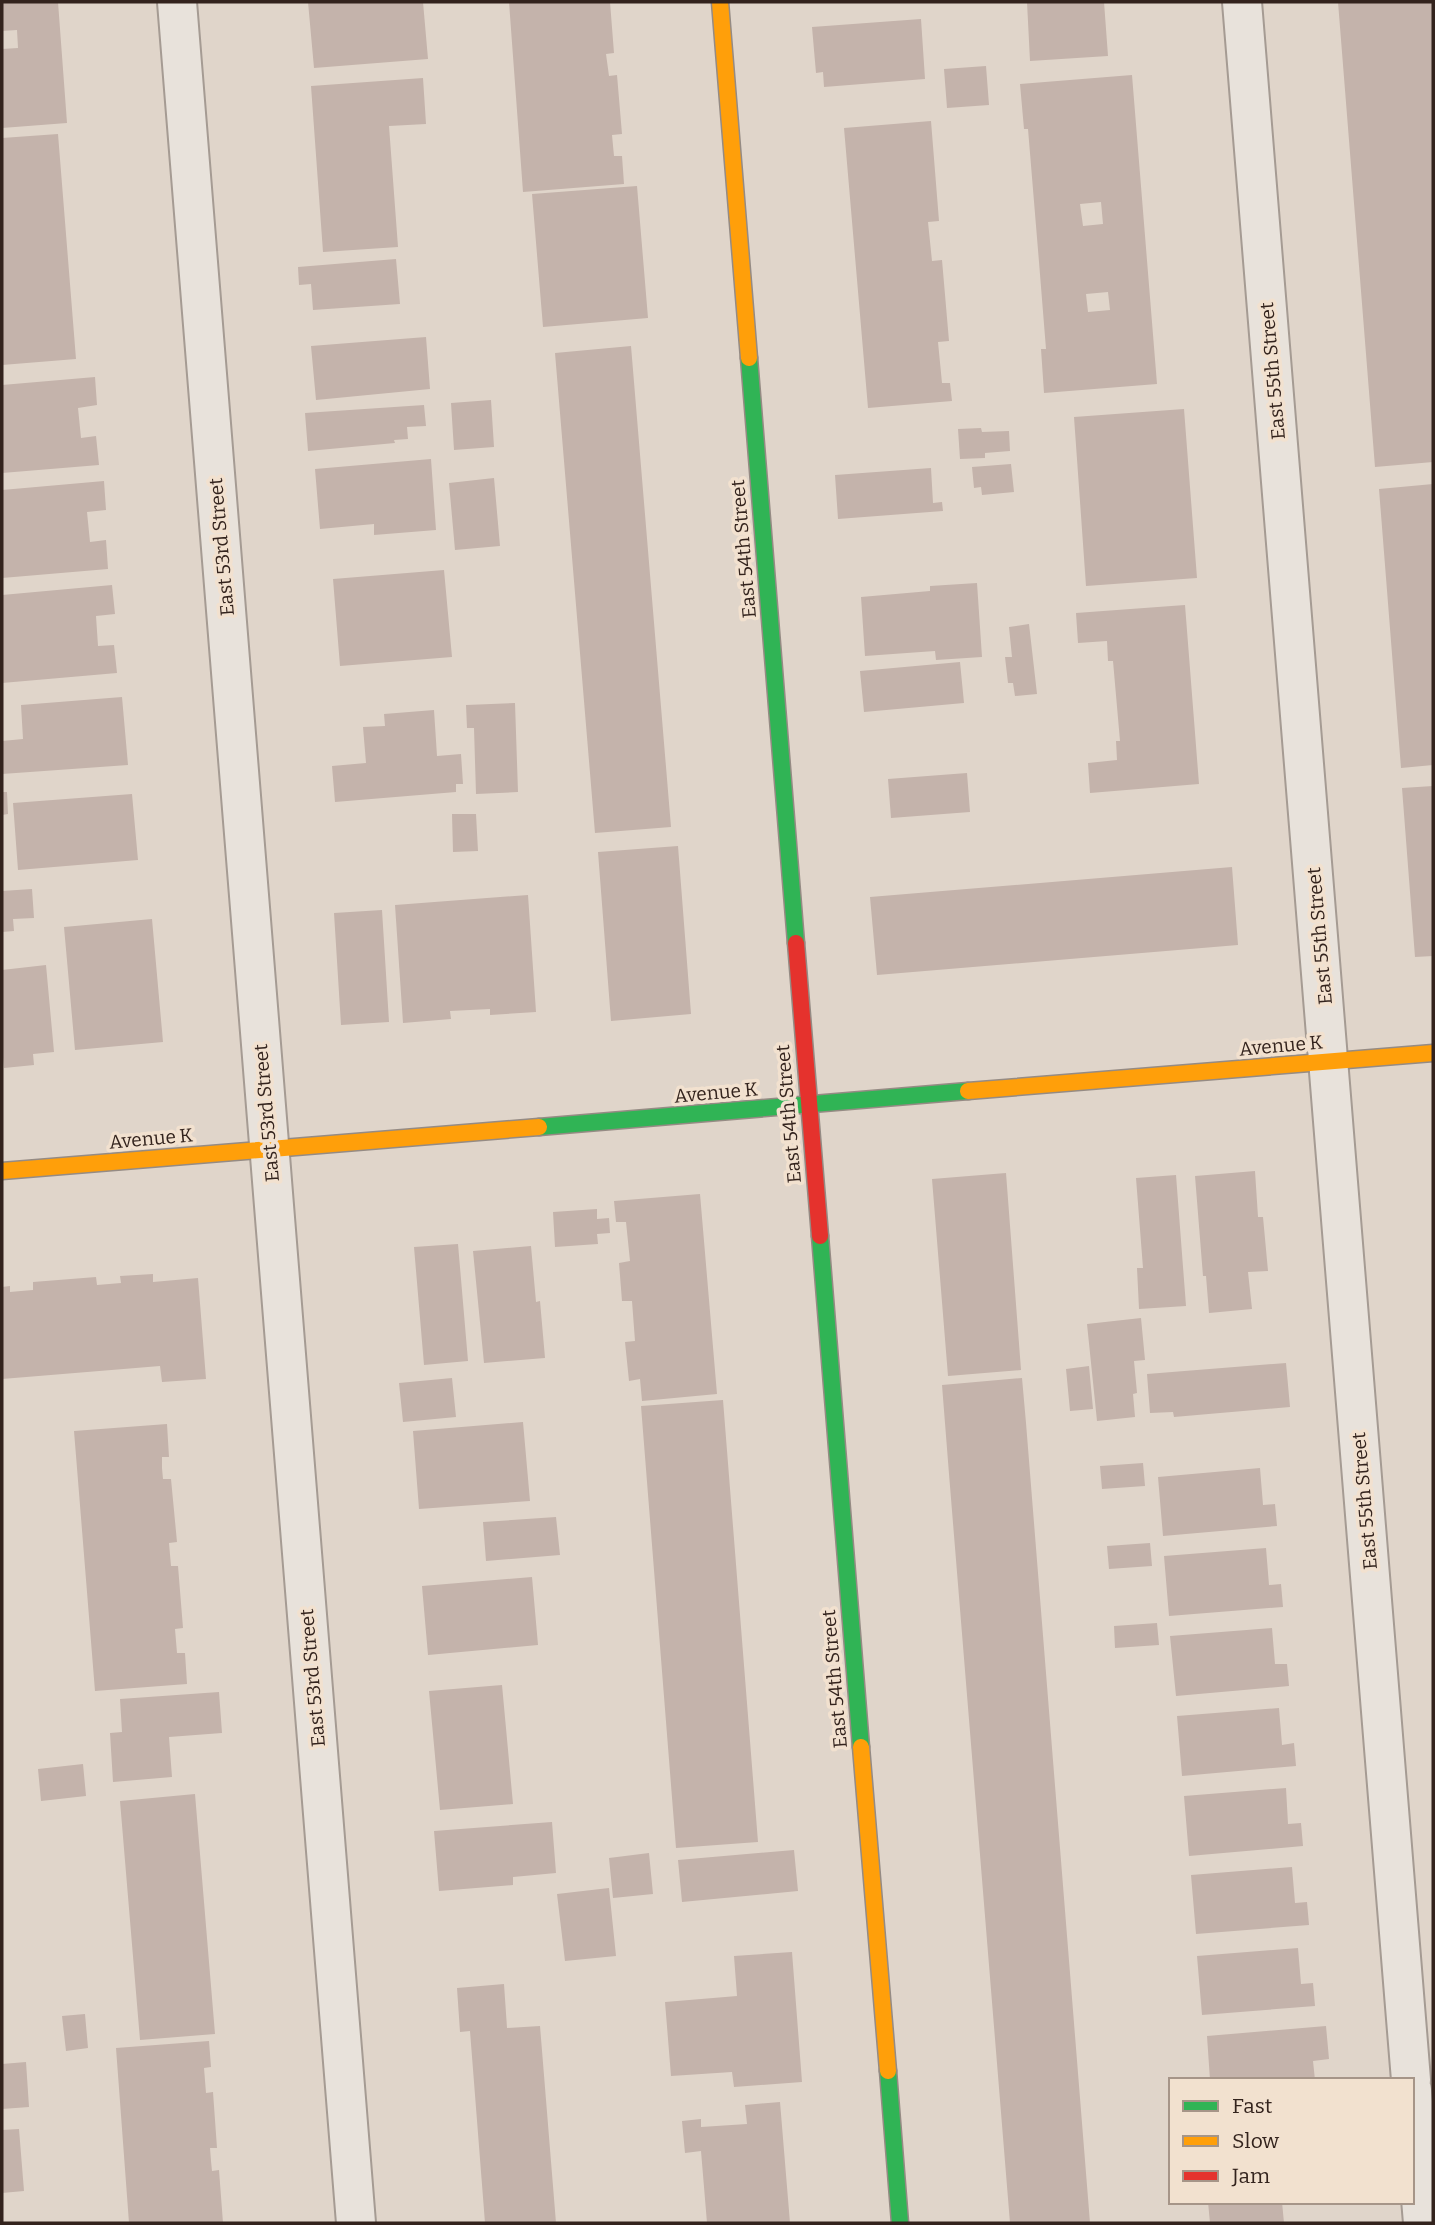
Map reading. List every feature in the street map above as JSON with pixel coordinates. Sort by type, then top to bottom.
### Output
[{"type":"street","name":"East 53rd Street","points":[[177,2],[356,2223]]},
{"type":"street","name":"East 54th Street","points":[[720,2],[900,2223]]},
{"type":"street","name":"East 55th Street","points":[[1242,2],[1411,2078]]},
{"type":"street","name":"Avenue K","points":[[2,1171],[1433,1053]]},
{"type":"street","points":[[1414,2114],[1423,2223]]},
{"type":"building","points":[[2,2],[58,2],[67,123],[2,128],[2,49],[18,48],[17,30],[2,31]]},
{"type":"building","points":[[308,2],[423,2],[428,59],[314,68]]},
{"type":"building","points":[[509,2],[610,2],[614,53],[606,54],[609,76],[617,75],[622,134],[612,135],[614,156],[622,156],[624,184],[523,192]]},
{"type":"building","points":[[1027,2],[1104,2],[1108,56],[1030,61]]},
{"type":"building","points":[[1338,2],[1433,2],[1433,462],[1375,467]]},
{"type":"building","points":[[921,19],[925,79],[824,87],[823,72],[816,73],[812,27]]},
{"type":"building","points":[[986,66],[989,105],[947,108],[944,69]]},
{"type":"building","points":[[1132,75],[1157,384],[1044,393],[1041,349],[1046,349],[1028,129],[1024,129],[1020,84]],"holes":[[[1101,202],[1103,224],[1083,226],[1080,204]],[[1108,292],[1110,310],[1088,312],[1086,294]]]},
{"type":"building","points":[[423,78],[426,124],[389,126],[398,247],[323,252],[311,86]]},
{"type":"building","points":[[931,121],[939,221],[928,222],[932,261],[942,260],[949,341],[938,342],[942,383],[950,383],[952,401],[868,408],[844,128]]},
{"type":"building","points":[[58,134],[76,359],[2,365],[2,138]]},
{"type":"building","points":[[637,186],[648,318],[543,327],[532,194]]},
{"type":"building","points":[[396,259],[400,304],[313,310],[311,284],[299,285],[298,267]]},
{"type":"building","points":[[426,337],[430,389],[316,400],[311,346]]},
{"type":"building","points":[[631,346],[671,827],[595,833],[555,353]]},
{"type":"building","points":[[95,377],[97,405],[78,408],[81,438],[96,436],[99,465],[2,473],[2,385]]},
{"type":"building","points":[[491,400],[494,447],[454,450],[451,403]]},
{"type":"building","points":[[424,405],[426,426],[407,427],[408,439],[394,440],[395,443],[308,451],[305,413]]},
{"type":"building","points":[[1184,409],[1197,578],[1086,586],[1074,417]]},
{"type":"building","points":[[981,428],[982,432],[1009,431],[1010,451],[985,453],[985,458],[960,459],[958,429]]},
{"type":"building","points":[[431,459],[436,530],[374,535],[374,524],[320,529],[315,469]]},
{"type":"building","points":[[1011,464],[1014,492],[982,495],[981,487],[974,488],[972,467]]},
{"type":"building","points":[[931,468],[933,503],[942,502],[943,511],[838,519],[835,475]]},
{"type":"building","points":[[494,478],[500,546],[455,550],[449,483]]},
{"type":"building","points":[[104,481],[106,510],[87,512],[90,542],[106,540],[108,569],[2,578],[2,490]]},
{"type":"building","points":[[1433,484],[1433,765],[1401,768],[1379,489]]},
{"type":"building","points":[[444,570],[452,657],[340,666],[333,579]]},
{"type":"building","points":[[977,583],[982,657],[936,660],[935,651],[865,656],[861,597],[930,591],[930,586]]},
{"type":"building","points":[[112,585],[115,614],[96,616],[98,646],[114,645],[117,673],[2,683],[2,595]]},
{"type":"building","points":[[1185,605],[1199,784],[1090,793],[1088,763],[1117,760],[1116,741],[1120,741],[1113,661],[1108,661],[1107,641],[1078,643],[1076,613]]},
{"type":"building","points":[[1029,624],[1037,694],[1015,696],[1013,683],[1008,683],[1005,657],[1012,657],[1009,627]]},
{"type":"building","points":[[960,662],[964,703],[864,712],[860,671]]},
{"type":"building","points":[[122,697],[128,765],[2,774],[2,741],[23,739],[21,705]]},
{"type":"building","points":[[515,703],[518,792],[476,794],[474,728],[467,728],[466,705]]},
{"type":"building","points":[[434,710],[437,756],[461,754],[463,784],[456,784],[456,792],[335,802],[332,766],[366,763],[363,727],[385,726],[384,714]]},
{"type":"building","points":[[967,773],[970,812],[891,818],[888,779]]},
{"type":"building","points":[[1433,786],[1433,956],[1415,957],[1402,788]]},
{"type":"building","points":[[2,792],[7,792],[8,814],[2,815]]},
{"type":"building","points":[[132,794],[138,860],[18,870],[13,803]]},
{"type":"building","points":[[452,814],[476,814],[478,851],[453,852]]},
{"type":"building","points":[[678,846],[691,1014],[611,1021],[598,852]]},
{"type":"building","points":[[1232,867],[1238,945],[877,975],[870,897]]},
{"type":"building","points":[[32,889],[34,918],[13,919],[14,931],[2,932],[2,891]]},
{"type":"building","points":[[528,895],[536,1012],[490,1015],[490,1009],[450,1011],[451,1019],[403,1023],[395,905]]},
{"type":"building","points":[[382,910],[389,1022],[341,1025],[334,913]]},
{"type":"building","points":[[152,919],[163,1042],[75,1050],[64,927]]},
{"type":"building","points":[[46,965],[54,1052],[33,1054],[34,1065],[4,1068],[2,970]]},
{"type":"building","points":[[1255,1171],[1258,1217],[1263,1217],[1268,1271],[1248,1272],[1252,1309],[1209,1313],[1206,1276],[1203,1276],[1195,1176]]},
{"type":"building","points":[[1006,1173],[1021,1370],[948,1376],[932,1179]]},
{"type":"building","points":[[1176,1175],[1186,1306],[1139,1309],[1137,1268],[1143,1268],[1136,1178]]},
{"type":"building","points":[[700,1194],[717,1394],[642,1401],[640,1379],[629,1381],[625,1342],[635,1341],[632,1301],[622,1301],[619,1263],[630,1261],[626,1222],[616,1222],[614,1201]]},
{"type":"building","points":[[597,1209],[597,1219],[609,1218],[610,1233],[597,1234],[598,1244],[555,1247],[553,1212]]},
{"type":"building","points":[[458,1244],[468,1361],[424,1365],[414,1247]]},
{"type":"building","points":[[531,1246],[536,1302],[540,1301],[545,1358],[484,1363],[473,1251]]},
{"type":"building","points":[[153,1274],[153,1282],[198,1278],[206,1379],[162,1382],[160,1366],[2,1379],[2,1287],[10,1286],[10,1292],[33,1290],[33,1282],[96,1277],[97,1285],[121,1283],[120,1276]]},
{"type":"building","points":[[1141,1318],[1145,1360],[1134,1361],[1137,1393],[1133,1394],[1135,1417],[1097,1421],[1087,1324]]},
{"type":"building","points":[[1286,1363],[1290,1407],[1174,1417],[1173,1412],[1150,1413],[1147,1374]]},
{"type":"building","points":[[1089,1366],[1093,1409],[1070,1411],[1066,1369]]},
{"type":"building","points":[[452,1378],[456,1417],[403,1422],[399,1383]]},
{"type":"building","points":[[1022,1378],[1090,2223],[1010,2223],[949,1474],[942,1385]]},
{"type":"building","points":[[723,1400],[758,1842],[676,1848],[641,1406]]},
{"type":"building","points":[[523,1422],[530,1501],[419,1509],[413,1431]]},
{"type":"building","points":[[167,1424],[169,1457],[162,1457],[162,1468],[163,1479],[171,1479],[177,1542],[169,1543],[171,1566],[178,1566],[183,1628],[175,1629],[177,1653],[185,1653],[187,1684],[95,1691],[74,1431]]},
{"type":"building","points":[[1143,1463],[1145,1486],[1102,1489],[1100,1466]]},
{"type":"building","points":[[1260,1468],[1263,1505],[1275,1504],[1277,1526],[1163,1536],[1158,1477]]},
{"type":"building","points":[[556,1517],[560,1555],[486,1561],[483,1522]]},
{"type":"building","points":[[1150,1543],[1152,1566],[1109,1569],[1107,1546]]},
{"type":"building","points":[[1266,1548],[1269,1585],[1281,1584],[1283,1607],[1169,1616],[1164,1556]]},
{"type":"building","points":[[532,1577],[538,1645],[428,1655],[422,1586]]},
{"type":"building","points":[[1157,1623],[1159,1645],[1115,1648],[1114,1626]]},
{"type":"building","points":[[1272,1628],[1275,1664],[1287,1664],[1289,1686],[1176,1696],[1170,1636]]},
{"type":"building","points":[[502,1685],[513,1804],[440,1810],[429,1691]]},
{"type":"building","points":[[219,1692],[222,1733],[169,1737],[172,1777],[113,1782],[110,1733],[122,1732],[120,1699]]},
{"type":"building","points":[[1279,1708],[1282,1745],[1294,1743],[1296,1766],[1182,1776],[1177,1716]]},
{"type":"building","points":[[83,1764],[86,1796],[41,1801],[38,1769]]},
{"type":"building","points":[[1286,1788],[1288,1824],[1301,1823],[1303,1846],[1189,1856],[1184,1796]]},
{"type":"building","points":[[195,1794],[215,2034],[140,2040],[120,1801]]},
{"type":"building","points":[[552,1822],[556,1873],[513,1877],[513,1885],[439,1891],[434,1831]]},
{"type":"building","points":[[794,1850],[798,1891],[682,1902],[678,1860]]},
{"type":"building","points":[[649,1853],[653,1894],[613,1898],[609,1858]]},
{"type":"building","points":[[1292,1867],[1295,1903],[1307,1902],[1309,1925],[1196,1934],[1191,1875]]},
{"type":"building","points":[[609,1888],[616,1956],[565,1961],[557,1894]]},
{"type":"building","points":[[1298,1948],[1301,1984],[1313,1983],[1315,2006],[1202,2015],[1197,1956]]},
{"type":"building","points":[[792,1952],[802,2082],[734,2087],[732,2072],[671,2076],[665,2002],[737,1996],[734,1956]]},
{"type":"building","points":[[504,1984],[507,2028],[540,2026],[556,2223],[485,2223],[470,2031],[460,2032],[457,1988]]},
{"type":"building","points":[[85,2014],[88,2048],[66,2051],[62,2016]]},
{"type":"building","points":[[1326,2026],[1329,2059],[1313,2061],[1315,2078],[1210,2078],[1207,2036]]},
{"type":"building","points":[[209,2041],[211,2067],[204,2068],[206,2093],[213,2092],[217,2148],[210,2148],[211,2161],[212,2171],[219,2170],[223,2223],[129,2223],[116,2048]]},
{"type":"building","points":[[26,2062],[29,2107],[2,2109],[2,2064]]},
{"type":"building","points":[[780,2102],[790,2223],[707,2223],[701,2151],[685,2153],[682,2121],[701,2119],[701,2127],[747,2124],[745,2105]]},
{"type":"building","points":[[19,2129],[24,2191],[2,2193],[2,2130]]},
{"type":"building","points":[[1208,2204],[1282,2204],[1284,2223],[1210,2223]]},
{"type":"traffic: fast","points":[[749,358],[796,943]]},
{"type":"traffic: fast","points":[[539,1127],[968,1091]]},
{"type":"traffic: fast","points":[[820,1236],[861,1747]]},
{"type":"traffic: fast","points":[[888,2071],[900,2223]]},
{"type":"traffic: slow","points":[[720,2],[749,358]]},
{"type":"traffic: slow","points":[[968,1091],[1433,1053]]},
{"type":"traffic: slow","points":[[2,1171],[539,1127]]},
{"type":"traffic: slow","points":[[861,1747],[888,2071]]},
{"type":"traffic: jam","points":[[796,943],[820,1236]]}]
